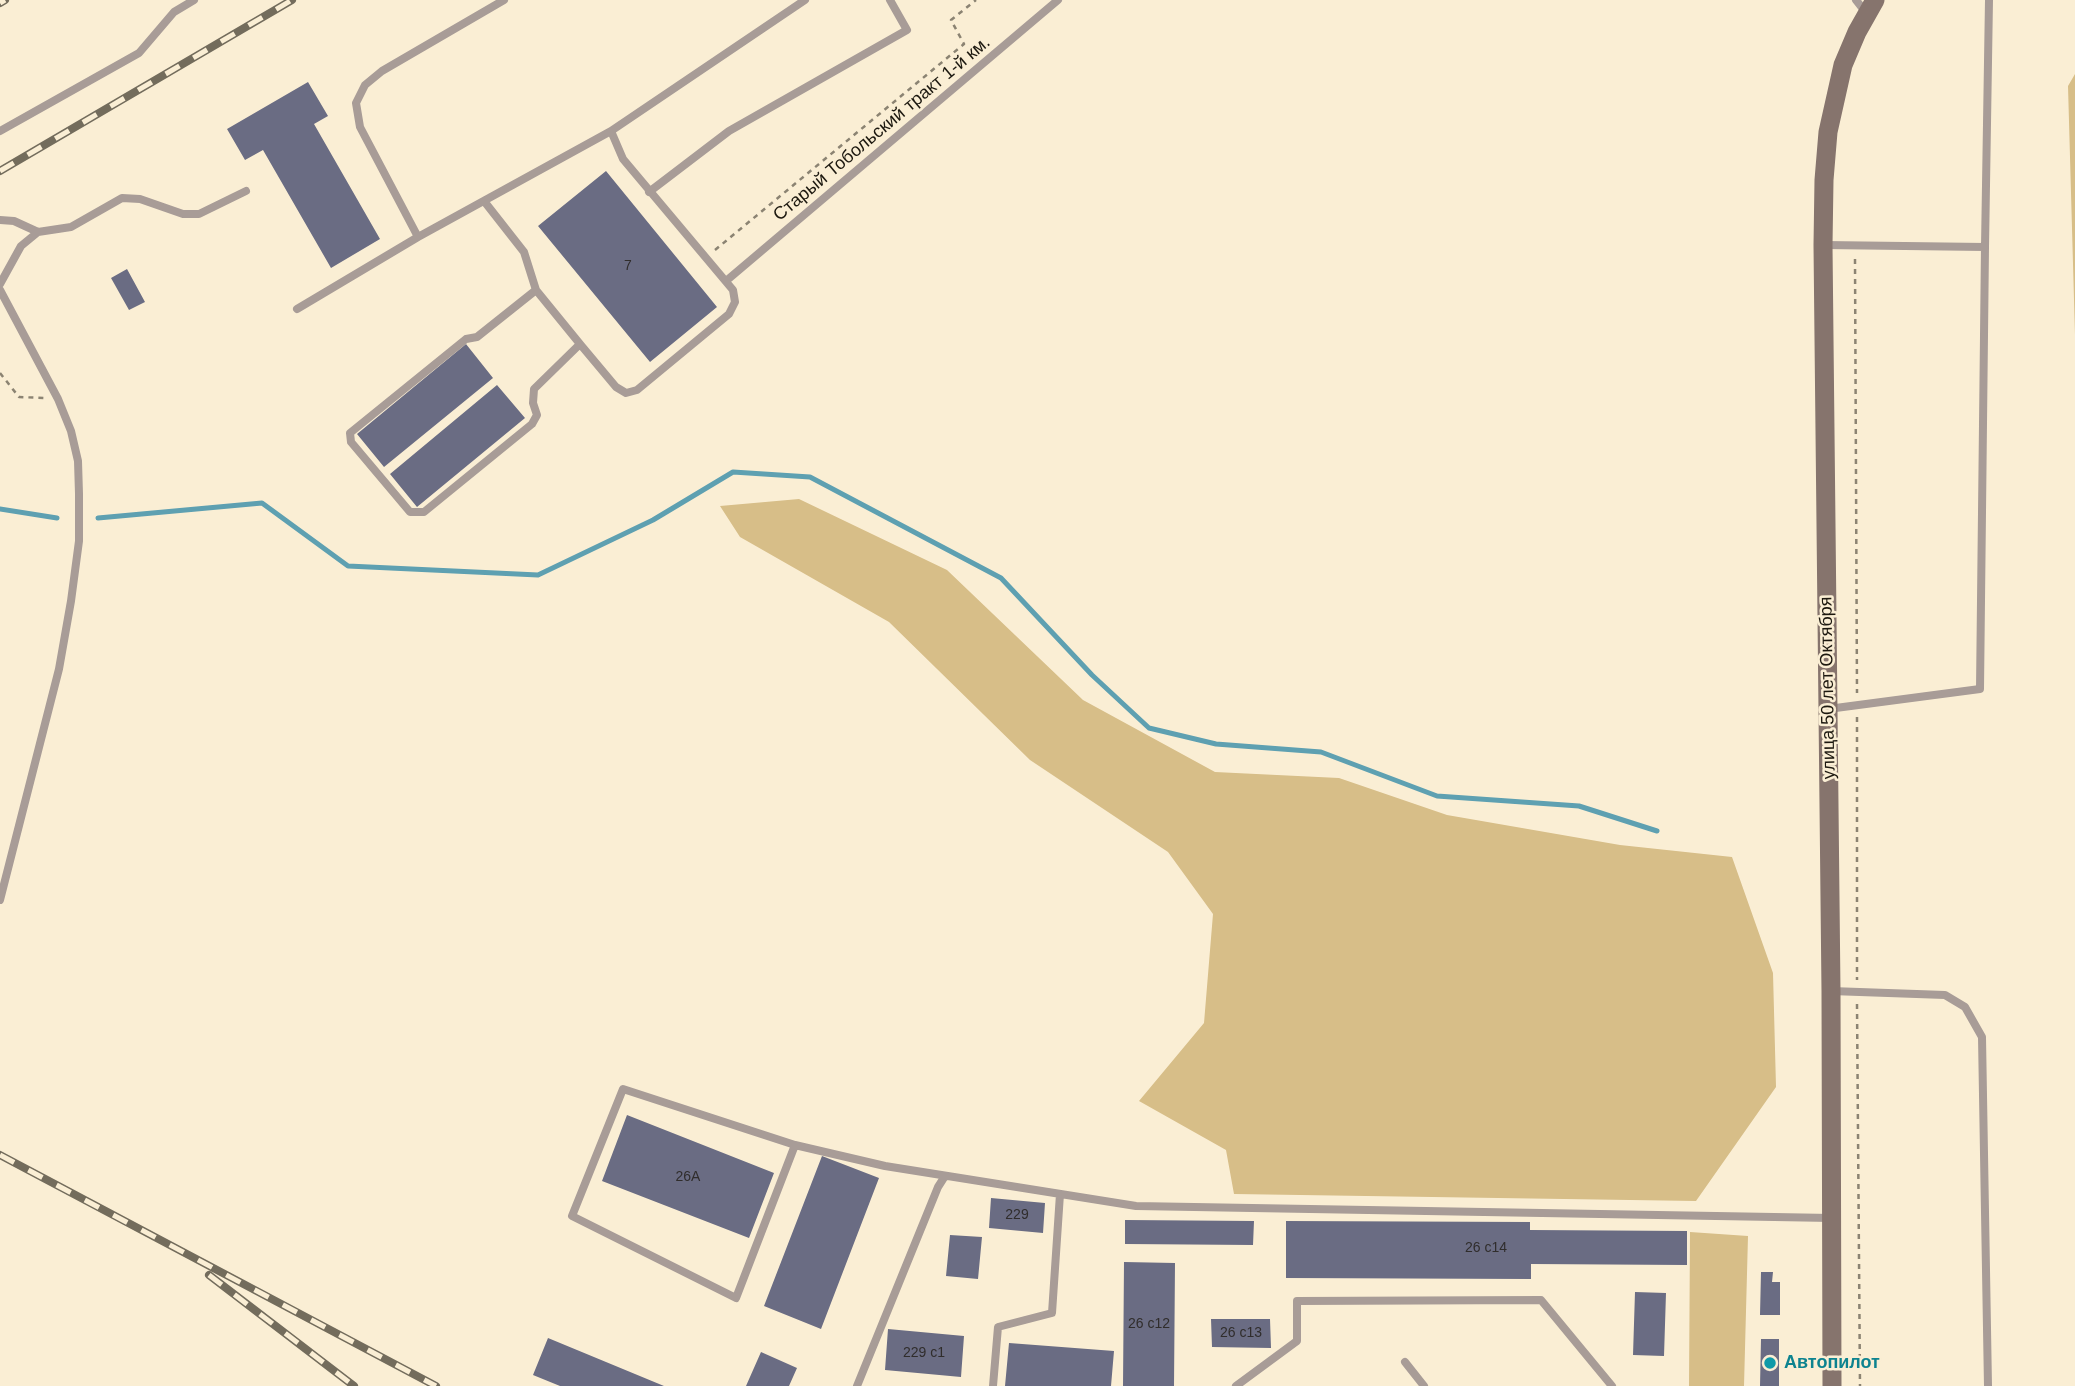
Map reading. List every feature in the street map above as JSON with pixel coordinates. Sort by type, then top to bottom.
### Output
[{"type":"main road","name":"улица 50 лет Октября","points":[[1832,1386],[1824,180],[1828,132],[1843,65],[1866,5]]},
{"type":"lane","points":[[0,131],[139,53],[174,12],[194,0]]},
{"type":"lane","points":[[418,237],[360,127],[356,103],[365,85],[382,71],[505,0]]},
{"type":"lane","points":[[297,309],[418,237],[611,131],[805,0]]},
{"type":"lane","points":[[649,192],[730,131],[907,30],[890,0]]},
{"type":"lane","name":"Старый Тобольский тракт 1-й км.","points":[[726,281],[1058,0]]},
{"type":"lane","points":[[1828,709],[1980,689],[1989,0]]},
{"type":"lane","points":[[484,201],[524,252],[536,290],[616,387],[626,393],[637,390],[729,314],[735,302],[733,290],[726,281],[623,159],[611,131]]},
{"type":"lane","points":[[0,284],[21,246],[38,232],[71,227],[122,198],[140,199],[183,214],[200,214],[246,191]]},
{"type":"lane","points":[[0,220],[14,221],[38,232]]},
{"type":"lane","points":[[1823,245],[1985,247]]},
{"type":"lane","points":[[0,290],[58,399],[71,431],[78,461],[79,541],[59,669],[0,900]]},
{"type":"lane","points":[[536,290],[477,337],[466,339],[350,433],[351,442],[410,512],[424,512],[532,424],[537,415],[533,403],[534,389],[580,344]]},
{"type":"lane","points":[[1831,991],[1945,995],[1965,1007],[1982,1037],[1988,1386]]},
{"type":"lane","points":[[795,1145],[736,1298],[572,1216],[623,1089],[795,1145],[885,1166],[1136,1206],[1832,1218]]},
{"type":"lane","points":[[857,1386],[938,1187],[945,1176]]},
{"type":"lane","points":[[993,1386],[998,1326],[1052,1313],[1060,1194]]},
{"type":"lane","points":[[1236,1386],[1297,1341],[1297,1301],[1541,1300],[1612,1386]]},
{"type":"lane","points":[[1405,1362],[1424,1386]]},
{"type":"path","points":[[706,258],[964,44],[951,20],[976,0]]},
{"type":"path","points":[[1855,246],[1860,1386]]},
{"type":"path","points":[[0,373],[19,397],[58,399]]},
{"type":"shaded area","points":[[2075,74],[2075,335],[2068,86]]},
{"type":"shaded area","points":[[799,499],[947,570],[1083,700],[1215,772],[1339,778],[1447,815],[1620,845],[1732,857],[1773,973],[1776,1087],[1696,1201],[1234,1194],[1226,1150],[1139,1101],[1204,1023],[1213,914],[1168,852],[1030,760],[889,622],[740,537],[720,506]]},
{"type":"shaded area","points":[[1690,1232],[1748,1236],[1744,1386],[1689,1386]]},
{"type":"building","points":[[308,82],[328,116],[314,124],[380,239],[331,268],[263,150],[245,160],[227,129]]},
{"type":"building","points":[[606,171],[717,307],[650,362],[538,226]]},
{"type":"building","points":[[127,269],[145,302],[129,310],[111,278]]},
{"type":"building","points":[[466,344],[493,378],[384,467],[357,434]]},
{"type":"building","points":[[497,385],[525,418],[417,507],[390,474]]},
{"type":"building","points":[[627,1115],[774,1173],[749,1238],[602,1181]]},
{"type":"building","points":[[822,1156],[879,1178],[821,1329],[764,1306]]},
{"type":"building","points":[[991,1198],[1045,1203],[1043,1233],[989,1228]]},
{"type":"building","points":[[1125,1220],[1254,1221],[1253,1245],[1125,1244]]},
{"type":"building","points":[[1286,1221],[1530,1222],[1530,1230],[1687,1231],[1687,1265],[1531,1264],[1531,1279],[1286,1278]]},
{"type":"building","points":[[950,1235],[982,1237],[978,1279],[946,1276]]},
{"type":"building","points":[[1124,1262],[1175,1263],[1174,1386],[1123,1386]]},
{"type":"building","points":[[1761,1272],[1773,1272],[1772,1282],[1780,1282],[1780,1315],[1760,1315]]},
{"type":"building","points":[[1635,1292],[1666,1293],[1664,1356],[1633,1355]]},
{"type":"building","points":[[1211,1319],[1270,1319],[1271,1348],[1212,1347]]},
{"type":"building","points":[[888,1329],[964,1336],[961,1377],[885,1370]]},
{"type":"building","points":[[548,1338],[664,1386],[560,1386],[533,1375]]},
{"type":"building","name":"Автопилот","points":[[1761,1339],[1779,1339],[1779,1386],[1760,1386]]},
{"type":"building","points":[[1009,1343],[1114,1351],[1111,1386],[1005,1386]]},
{"type":"building","points":[[761,1352],[797,1368],[789,1386],[746,1386]]},
{"type":"waterway","points":[[98,518],[262,503],[348,566],[538,575],[653,520],[733,472],[810,477],[1001,578],[1092,675],[1149,728],[1216,744],[1321,752],[1437,796],[1579,806],[1657,831]]},
{"type":"waterway","points":[[0,509],[57,518]]},
{"type":"railway","points":[[0,3],[5,0]]},
{"type":"railway","points":[[0,171],[292,0]]},
{"type":"railway","points":[[0,1155],[436,1386]]},
{"type":"railway","points":[[209,1275],[354,1386]]},
{"type":"place","name":"Автопилот","points":[[1770,1363]]}]
